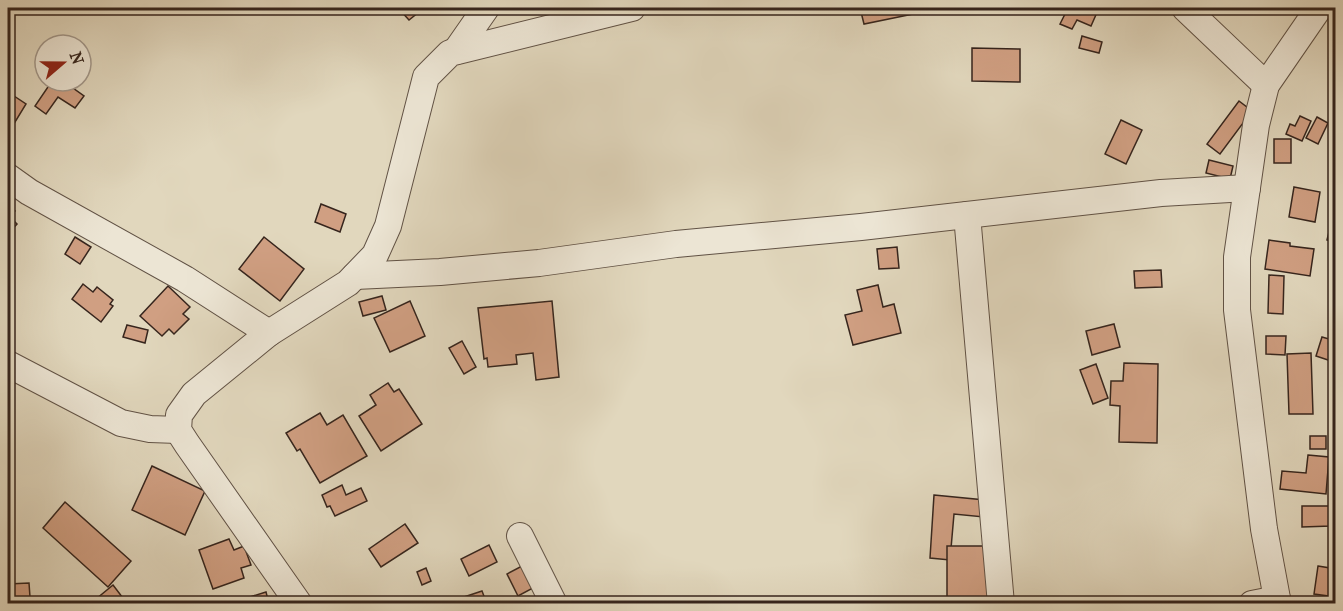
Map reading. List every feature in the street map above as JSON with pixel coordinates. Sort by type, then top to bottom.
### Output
[{"type":"street","points":[[456,51],[486,8]]},
{"type":"street","points":[[299,603],[178,430],[179,415],[194,394],[269,333],[348,283],[375,255],[388,226],[426,77],[450,53],[632,8]]},
{"type":"street","points":[[1185,8],[1266,85]]},
{"type":"street","points":[[1252,603],[1277,601],[1264,529],[1237,310],[1237,257],[1256,125],[1266,85],[1318,8]]},
{"type":"street","points":[[8,177],[29,192],[184,279],[269,333]]},
{"type":"street","points":[[355,276],[440,272],[539,263],[675,244],[861,227],[1161,193],[1247,188]]},
{"type":"street","points":[[967,215],[1001,603]]},
{"type":"street","points":[[8,364],[121,423],[150,429],[178,430]]},
{"type":"street","points":[[520,536],[554,603]]},
{"type":"building","points":[[398,8],[424,8],[409,20]]},
{"type":"building","points":[[860,8],[927,8],[928,11],[864,24]]},
{"type":"building","points":[[1060,8],[1099,8],[1091,26],[1077,20],[1072,29],[1060,24],[1065,14],[1058,10]]},
{"type":"building","points":[[1082,36],[1102,42],[1099,53],[1079,48]]},
{"type":"building","points":[[972,48],[1020,49],[1020,82],[972,81]]},
{"type":"building","points":[[1334,82],[1336,82],[1336,111],[1330,110]]},
{"type":"building","points":[[8,92],[26,104],[9,132],[8,130]]},
{"type":"building","points":[[44,93],[80,93],[84,96],[75,108],[58,97],[46,114],[35,106]]},
{"type":"building","points":[[1239,101],[1252,111],[1220,154],[1207,144]]},
{"type":"building","points":[[1300,116],[1311,121],[1302,141],[1286,134],[1290,124],[1295,126]]},
{"type":"building","points":[[1317,117],[1328,123],[1318,144],[1306,138]]},
{"type":"building","points":[[1121,120],[1142,130],[1126,164],[1105,154]]},
{"type":"building","points":[[1274,139],[1291,139],[1291,163],[1274,163]]},
{"type":"building","points":[[1209,160],[1233,166],[1230,179],[1206,173]]},
{"type":"building","points":[[1294,187],[1320,192],[1315,222],[1289,217]]},
{"type":"building","points":[[8,204],[15,211],[9,216],[17,224],[8,234]]},
{"type":"building","points":[[321,204],[346,214],[340,232],[315,222]]},
{"type":"building","points":[[1330,228],[1336,229],[1336,252],[1329,251],[1331,241],[1327,240]]},
{"type":"building","points":[[75,237],[91,247],[80,264],[65,254]]},
{"type":"building","points":[[264,237],[304,269],[280,301],[239,269]]},
{"type":"building","points":[[1269,240],[1314,249],[1310,276],[1265,269]]},
{"type":"building","points":[[897,247],[899,268],[879,269],[877,249]]},
{"type":"building","points":[[1161,270],[1162,287],[1135,288],[1134,271]]},
{"type":"building","points":[[1269,275],[1284,276],[1283,314],[1268,313]]},
{"type":"building","points":[[83,284],[93,292],[97,287],[113,300],[110,304],[113,306],[101,322],[72,299]]},
{"type":"building","points":[[878,285],[883,307],[894,304],[901,333],[853,345],[845,315],[862,311],[857,290]]},
{"type":"building","points":[[168,286],[190,307],[183,314],[189,319],[174,334],[169,329],[162,336],[140,316]]},
{"type":"building","points":[[382,296],[386,310],[363,316],[359,302]]},
{"type":"building","points":[[410,301],[425,336],[390,352],[374,318]]},
{"type":"building","points":[[552,301],[559,377],[536,380],[533,353],[516,355],[517,364],[488,367],[487,358],[484,359],[478,308]]},
{"type":"building","points":[[1114,324],[1120,347],[1092,355],[1086,331]]},
{"type":"building","points":[[127,325],[148,330],[145,343],[123,337]]},
{"type":"building","points":[[1266,336],[1286,336],[1285,355],[1266,354]]},
{"type":"building","points":[[1322,337],[1336,341],[1334,362],[1316,356]]},
{"type":"building","points":[[462,341],[476,367],[464,374],[449,348]]},
{"type":"building","points":[[1311,353],[1313,414],[1289,414],[1287,354]]},
{"type":"building","points":[[1124,363],[1158,364],[1157,443],[1119,442],[1120,406],[1110,405],[1111,381],[1123,381]]},
{"type":"building","points":[[1096,364],[1108,398],[1093,404],[1080,370]]},
{"type":"building","points":[[388,383],[394,392],[399,389],[422,424],[381,451],[359,416],[376,405],[370,395]]},
{"type":"building","points":[[320,413],[327,425],[343,415],[367,456],[320,483],[300,449],[297,451],[286,433]]},
{"type":"building","points":[[1310,436],[1326,436],[1326,449],[1310,449]]},
{"type":"building","points":[[1308,455],[1329,457],[1326,494],[1280,489],[1282,471],[1306,473]]},
{"type":"building","points":[[152,466],[205,491],[185,535],[132,510]]},
{"type":"building","points":[[342,485],[346,495],[361,488],[367,501],[335,516],[330,506],[327,507],[322,495]]},
{"type":"building","points":[[934,495],[985,500],[984,517],[954,514],[950,560],[930,558]]},
{"type":"building","points":[[65,502],[131,561],[108,587],[43,528]]},
{"type":"building","points":[[1302,506],[1330,506],[1331,526],[1302,527]]},
{"type":"building","points":[[405,524],[418,543],[381,567],[369,549]]},
{"type":"building","points":[[229,539],[234,550],[244,546],[251,565],[241,568],[244,578],[213,589],[199,550]]},
{"type":"building","points":[[489,545],[497,562],[469,576],[461,559]]},
{"type":"building","points":[[947,546],[990,546],[990,604],[947,604]]},
{"type":"building","points":[[522,566],[533,588],[518,596],[507,574]]},
{"type":"building","points":[[1318,566],[1336,569],[1336,597],[1314,594]]},
{"type":"building","points":[[426,568],[431,581],[422,585],[417,572]]},
{"type":"building","points":[[29,583],[30,597],[37,597],[37,604],[8,604],[8,584]]},
{"type":"building","points":[[113,585],[126,602],[125,604],[90,604]]},
{"type":"building","points":[[482,591],[487,604],[457,604],[455,600]]},
{"type":"building","points":[[266,592],[269,604],[230,604],[230,603]]}]
